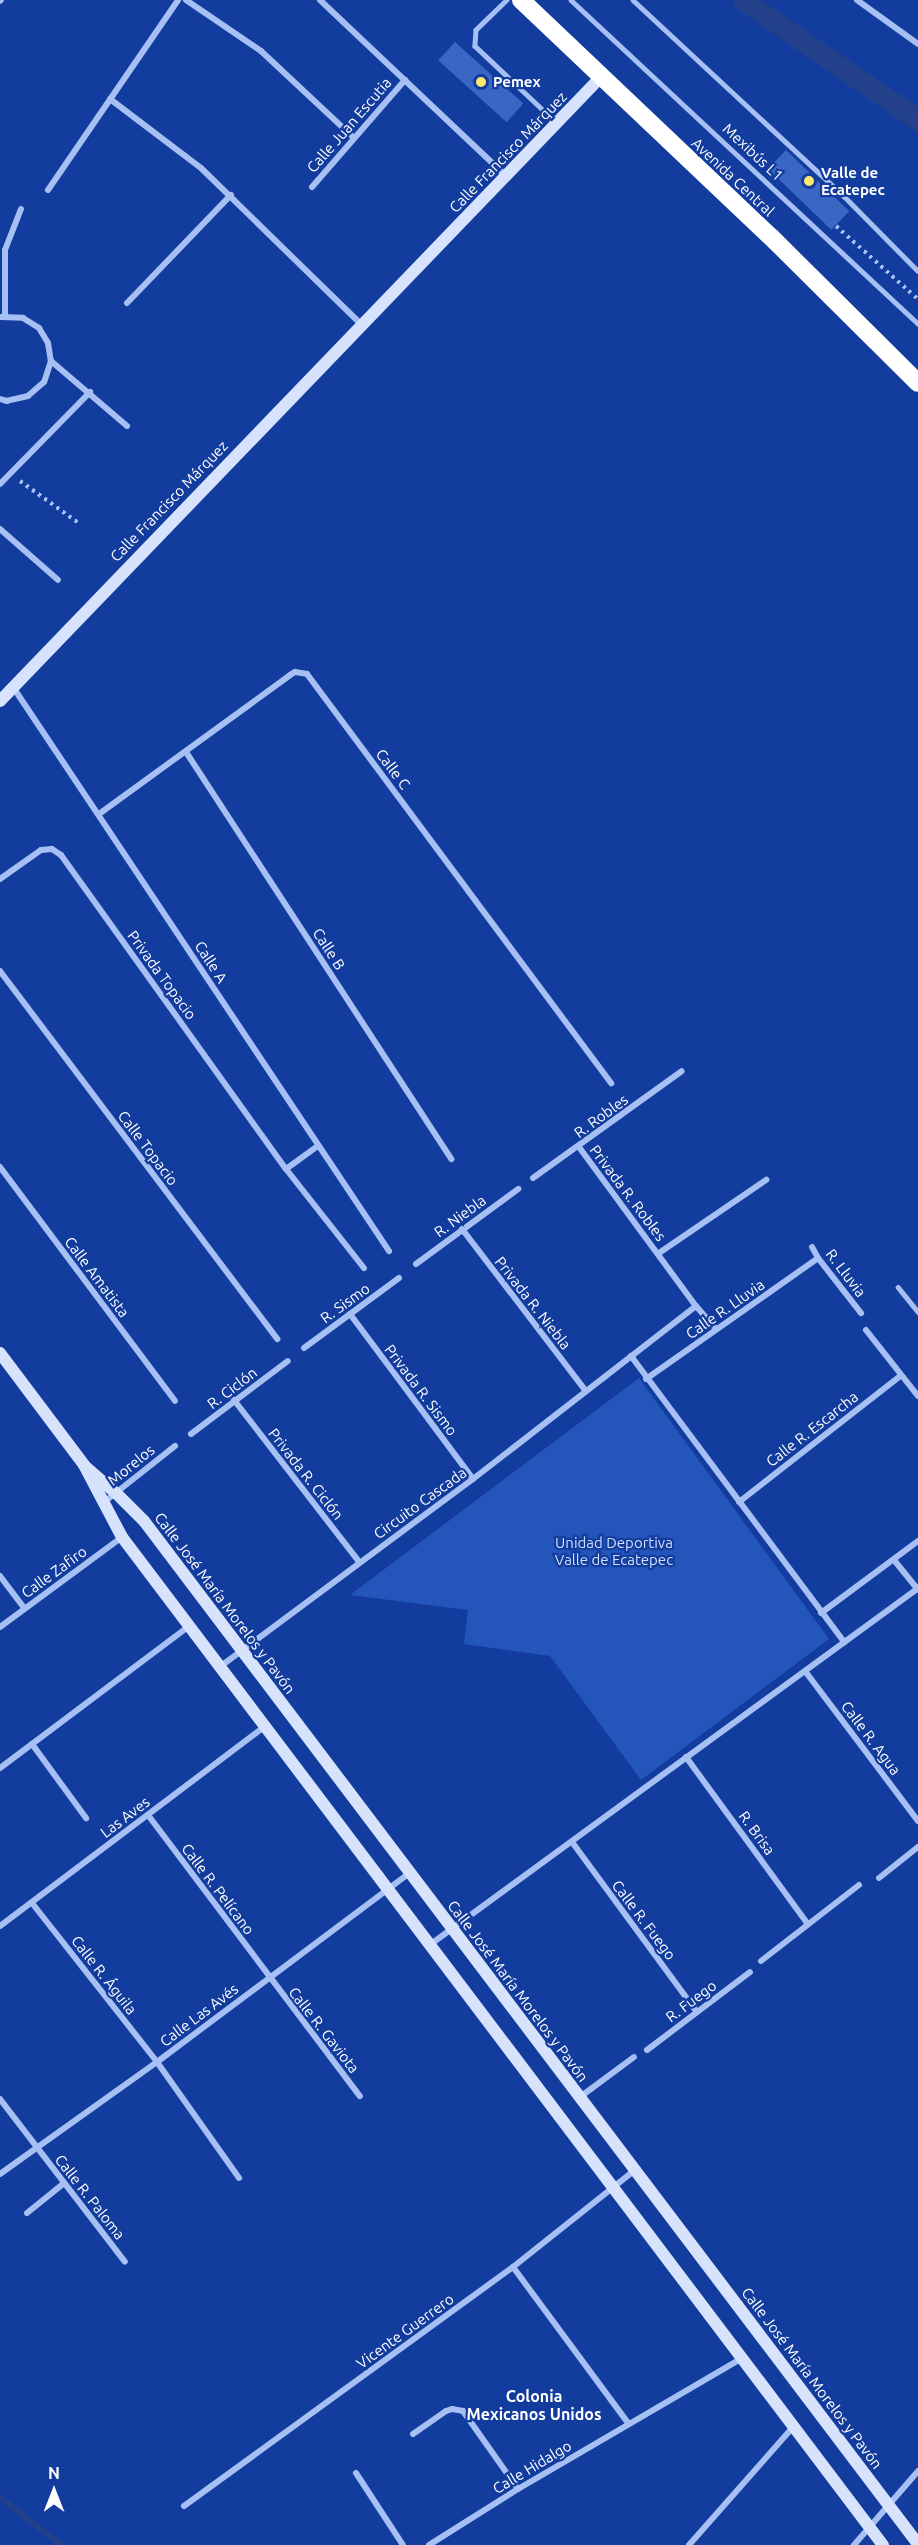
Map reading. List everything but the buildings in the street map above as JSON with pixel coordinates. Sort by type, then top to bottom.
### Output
[{"type":"highway","name":"Avenida Central","points":[[521,0],[771,237],[918,383]]},
{"type":"street","points":[[48,190],[178,0]]},
{"type":"street","points":[[186,0],[261,51],[352,137]]},
{"type":"street","name":"Calle Juan Escutia","points":[[320,0],[505,175]]},
{"type":"street","points":[[857,0],[918,44]]},
{"type":"street","name":"Calle Francisco Márquez","points":[[0,701],[601,77]]},
{"type":"street","name":"Calle Juan Escutia","points":[[312,187],[352,137],[405,80]]},
{"type":"street","points":[[110,99],[172,143],[231,195],[361,324]]},
{"type":"street","points":[[127,303],[231,195]]},
{"type":"street","points":[[0,399],[7,401],[28,396],[44,382],[51,361],[48,343],[39,328],[23,318],[2,316],[5,250],[21,209]]},
{"type":"street","points":[[51,361],[127,426]]},
{"type":"street","points":[[0,484],[90,392]]},
{"type":"street","points":[[0,529],[58,580]]},
{"type":"street","name":"Calle C","points":[[99,814],[290,675],[295,672],[307,674],[612,1083]]},
{"type":"street","name":"Calle A","points":[[13,687],[389,1251]]},
{"type":"street","name":"Calle B","points":[[186,752],[451,1159]]},
{"type":"street","name":"Privada Topacio","points":[[0,879],[40,850],[52,849],[61,855],[286,1169],[364,1268]]},
{"type":"street","name":"Calle Topacio","points":[[0,971],[277,1339]]},
{"type":"street","name":"R. Robles","points":[[533,1178],[682,1071]]},
{"type":"street","points":[[286,1169],[318,1146]]},
{"type":"street","name":"Privada R. Robles","points":[[579,1147],[696,1306],[716,1329]]},
{"type":"street","name":"Calle Amatista","points":[[0,1167],[175,1401]]},
{"type":"street","points":[[659,1253],[766,1180]]},
{"type":"street","name":"R. Niebla","points":[[416,1264],[518,1188]]},
{"type":"street","name":"Privada R. Niebla","points":[[462,1229],[586,1391]]},
{"type":"street","name":"R. Lluvia","points":[[812,1246],[818,1258],[861,1312]]},
{"type":"street","name":"Calle R. Lluvia","points":[[646,1379],[818,1258]]},
{"type":"street","name":"R. Sismo","points":[[304,1348],[399,1278]]},
{"type":"street","name":"Circuito Cascada","points":[[221,1666],[473,1479],[696,1306]]},
{"type":"street","name":"Privada R. Sismo","points":[[350,1314],[473,1479]]},
{"type":"street","points":[[866,1330],[918,1396]]},
{"type":"street","name":"Calle José María Morelos y Pavón","points":[[0,1353],[84,1465],[102,1503],[122,1537],[221,1666],[264,1727],[390,1888],[882,2545]]},
{"type":"street","points":[[631,1356],[844,1642]]},
{"type":"street","name":"R. Ciclón","points":[[191,1434],[288,1361]]},
{"type":"street","name":"Calle R. Escarcha","points":[[739,1502],[900,1376]]},
{"type":"street","name":"Privada R. Ciclón","points":[[234,1400],[359,1562]]},
{"type":"street","name":"Morelos","points":[[102,1503],[175,1446]]},
{"type":"street","name":"Calle José María Morelos y Pavón","points":[[84,1465],[116,1492],[144,1521],[918,2544]]},
{"type":"street","name":"Calle Zafiro","points":[[0,1627],[122,1537]]},
{"type":"street","points":[[821,1613],[918,1541]]},
{"type":"street","points":[[431,1944],[918,1590],[894,1560]]},
{"type":"street","points":[[0,1575],[25,1609]]},
{"type":"street","points":[[0,1767],[189,1626]]},
{"type":"street","name":"Calle R. Agua","points":[[805,1671],[918,1821]]},
{"type":"street","name":"Las Aves","points":[[0,1926],[264,1727]]},
{"type":"street","points":[[32,1744],[86,1818]]},
{"type":"street","name":"R. Brisa","points":[[686,1757],[808,1924]]},
{"type":"street","name":"Calle R. Pelícano","points":[[148,1815],[269,1978]]},
{"type":"street","name":"Calle R. Fuego","points":[[572,1842],[697,2012]]},
{"type":"street","points":[[879,1878],[918,1847]]},
{"type":"street","name":"Calle Las Avés","points":[[0,2174],[156,2062],[410,1873]]},
{"type":"street","points":[[761,1961],[859,1885]]},
{"type":"street","name":"Calle R. Águila","points":[[32,1903],[156,2062],[239,2178]]},
{"type":"street","name":"R. Fuego","points":[[647,2050],[750,1972]]},
{"type":"street","name":"Calle R. Gaviota","points":[[269,1978],[360,2096]]},
{"type":"street","points":[[580,2097],[634,2057]]},
{"type":"street","name":"Calle R. Paloma","points":[[0,2099],[125,2262]]},
{"type":"street","name":"Vicente Guerrero","points":[[184,2506],[513,2267],[614,2189],[635,2169]]},
{"type":"street","points":[[27,2212],[63,2184]]},
{"type":"street","points":[[513,2267],[628,2423]]},
{"type":"street","name":"Calle Hidalgo","points":[[429,2545],[628,2423],[743,2357]]},
{"type":"street","points":[[413,2434],[446,2411],[458,2409],[463,2411],[518,2489]]},
{"type":"street","points":[[689,2545],[793,2427]]},
{"type":"street","points":[[854,2545],[918,2471]]},
{"type":"street","points":[[356,2473],[403,2545]]},
{"type":"lane","points":[[507,0],[476,30],[475,46],[558,124]]},
{"type":"lane","name":"Mexibús L1","points":[[571,0],[918,324]]},
{"type":"lane","name":"Mexibús L1","points":[[633,0],[844,196],[918,271]]},
{"type":"lane","points":[[898,1287],[918,1312]]},
{"type":"path","points":[[836,226],[918,299]]},
{"type":"path","points":[[10,473],[80,525]]},
{"type":"green space","name":"Unidad Deportiva Valle de Ecatepec","points":[[639,1378],[829,1639],[641,1780],[550,1656],[464,1644],[468,1610],[350,1595]]},
{"type":"waterway","points":[[743,0],[918,120]]},
{"type":"waterway","points":[[0,2497],[61,2545]]},
{"type":"place","name":"Pemex","points":[[481,82]]},
{"type":"place","name":"Valle de Ecatepec","points":[[809,181]]},
{"type":"district","name":"Colonia Mexicanos Unidos","points":[[534,2405]]}]
